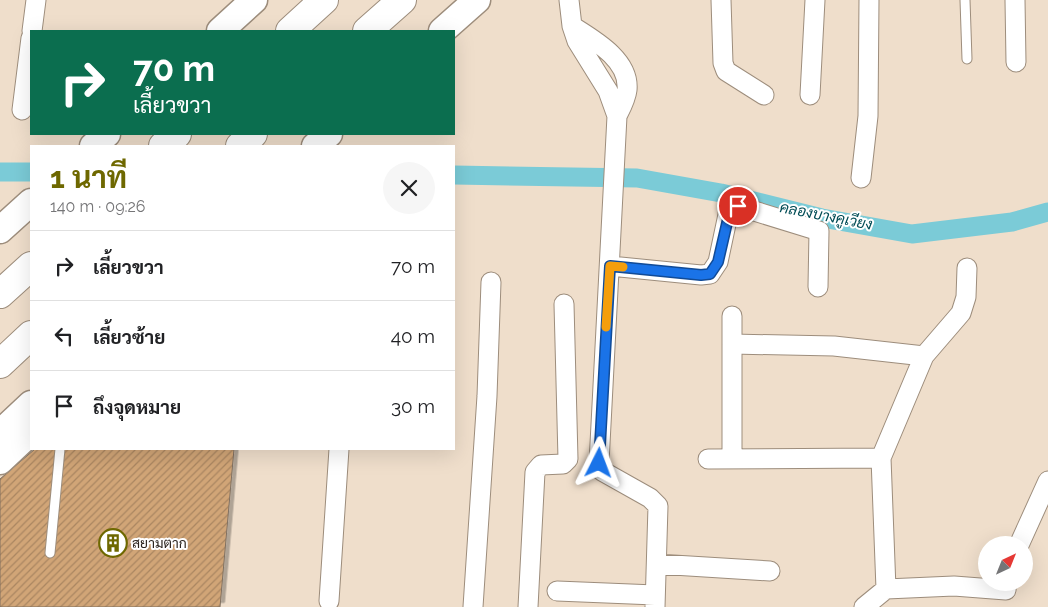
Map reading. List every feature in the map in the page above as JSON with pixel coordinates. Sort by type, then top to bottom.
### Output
[{"type":"highway","points":[[291,30],[324,0]]},
{"type":"highway","points":[[368,30],[401,0]]},
{"type":"highway","points":[[164,145],[176,135]]},
{"type":"highway","points":[[241,145],[253,135]]},
{"type":"highway","points":[[0,364],[30,336]]},
{"type":"main road","points":[[222,30],[254,0]]},
{"type":"main road","points":[[443,30],[477,0]]},
{"type":"main road","points":[[94,145],[106,135]]},
{"type":"main road","points":[[316,145],[328,135]]},
{"type":"main road","points":[[0,206],[30,201]]},
{"type":"main road","points":[[0,230],[30,202]]},
{"type":"main road","points":[[0,433],[30,405]]},
{"type":"main road","points":[[0,461],[30,433]]},
{"type":"street","points":[[32,30],[36,0]]},
{"type":"street","points":[[557,592],[655,601],[658,506],[650,498],[616,481],[602,471],[599,463],[617,116],[627,89],[621,66],[598,43],[572,26],[569,0]]},
{"type":"street","points":[[722,0],[723,63],[726,71],[764,95]]},
{"type":"street","points":[[810,95],[815,0]]},
{"type":"street","points":[[861,178],[868,116],[869,0]]},
{"type":"street","points":[[1015,0],[1016,62]]},
{"type":"street","points":[[22,110],[30,46]]},
{"type":"street","points":[[610,266],[701,275],[710,274],[718,262],[730,210],[738,206],[820,231],[818,287]]},
{"type":"street","points":[[886,589],[881,458],[924,356],[961,314],[966,297],[967,268]]},
{"type":"street","points":[[473,607],[487,396],[491,282]]},
{"type":"street","points":[[528,607],[535,472],[541,465],[563,464],[568,458],[564,304]]},
{"type":"street","points":[[732,316],[732,458]]},
{"type":"street","points":[[732,344],[834,346],[924,356]]},
{"type":"street","points":[[329,601],[339,450]]},
{"type":"street","points":[[708,459],[881,458]]},
{"type":"street","points":[[1023,536],[1048,481]]},
{"type":"street","points":[[656,564],[770,571]]},
{"type":"street","points":[[864,607],[886,589],[954,586],[1006,593]]},
{"type":"lane","points":[[965,0],[967,59]]},
{"type":"lane","points":[[50,552],[60,450]]},
{"type":"building","name":"สยามตาก","points":[[34,450],[234,450],[220,607],[0,607],[0,479]]},
{"type":"waterway","name":"คลองบางคูเวียง","points":[[0,172],[30,172]]},
{"type":"waterway","name":"คลองบางคูเวียง","points":[[455,175],[637,178],[721,193],[822,218],[912,234],[1012,222],[1048,212]]},
{"type":"slow traffic","points":[[606,327],[610,266],[623,267]]},
{"type":"place","name":"สยามตาก","points":[[113,543]]},
{"type":"route","points":[[599,463],[610,266],[701,275],[710,274],[718,262],[730,210],[738,206]]}]
